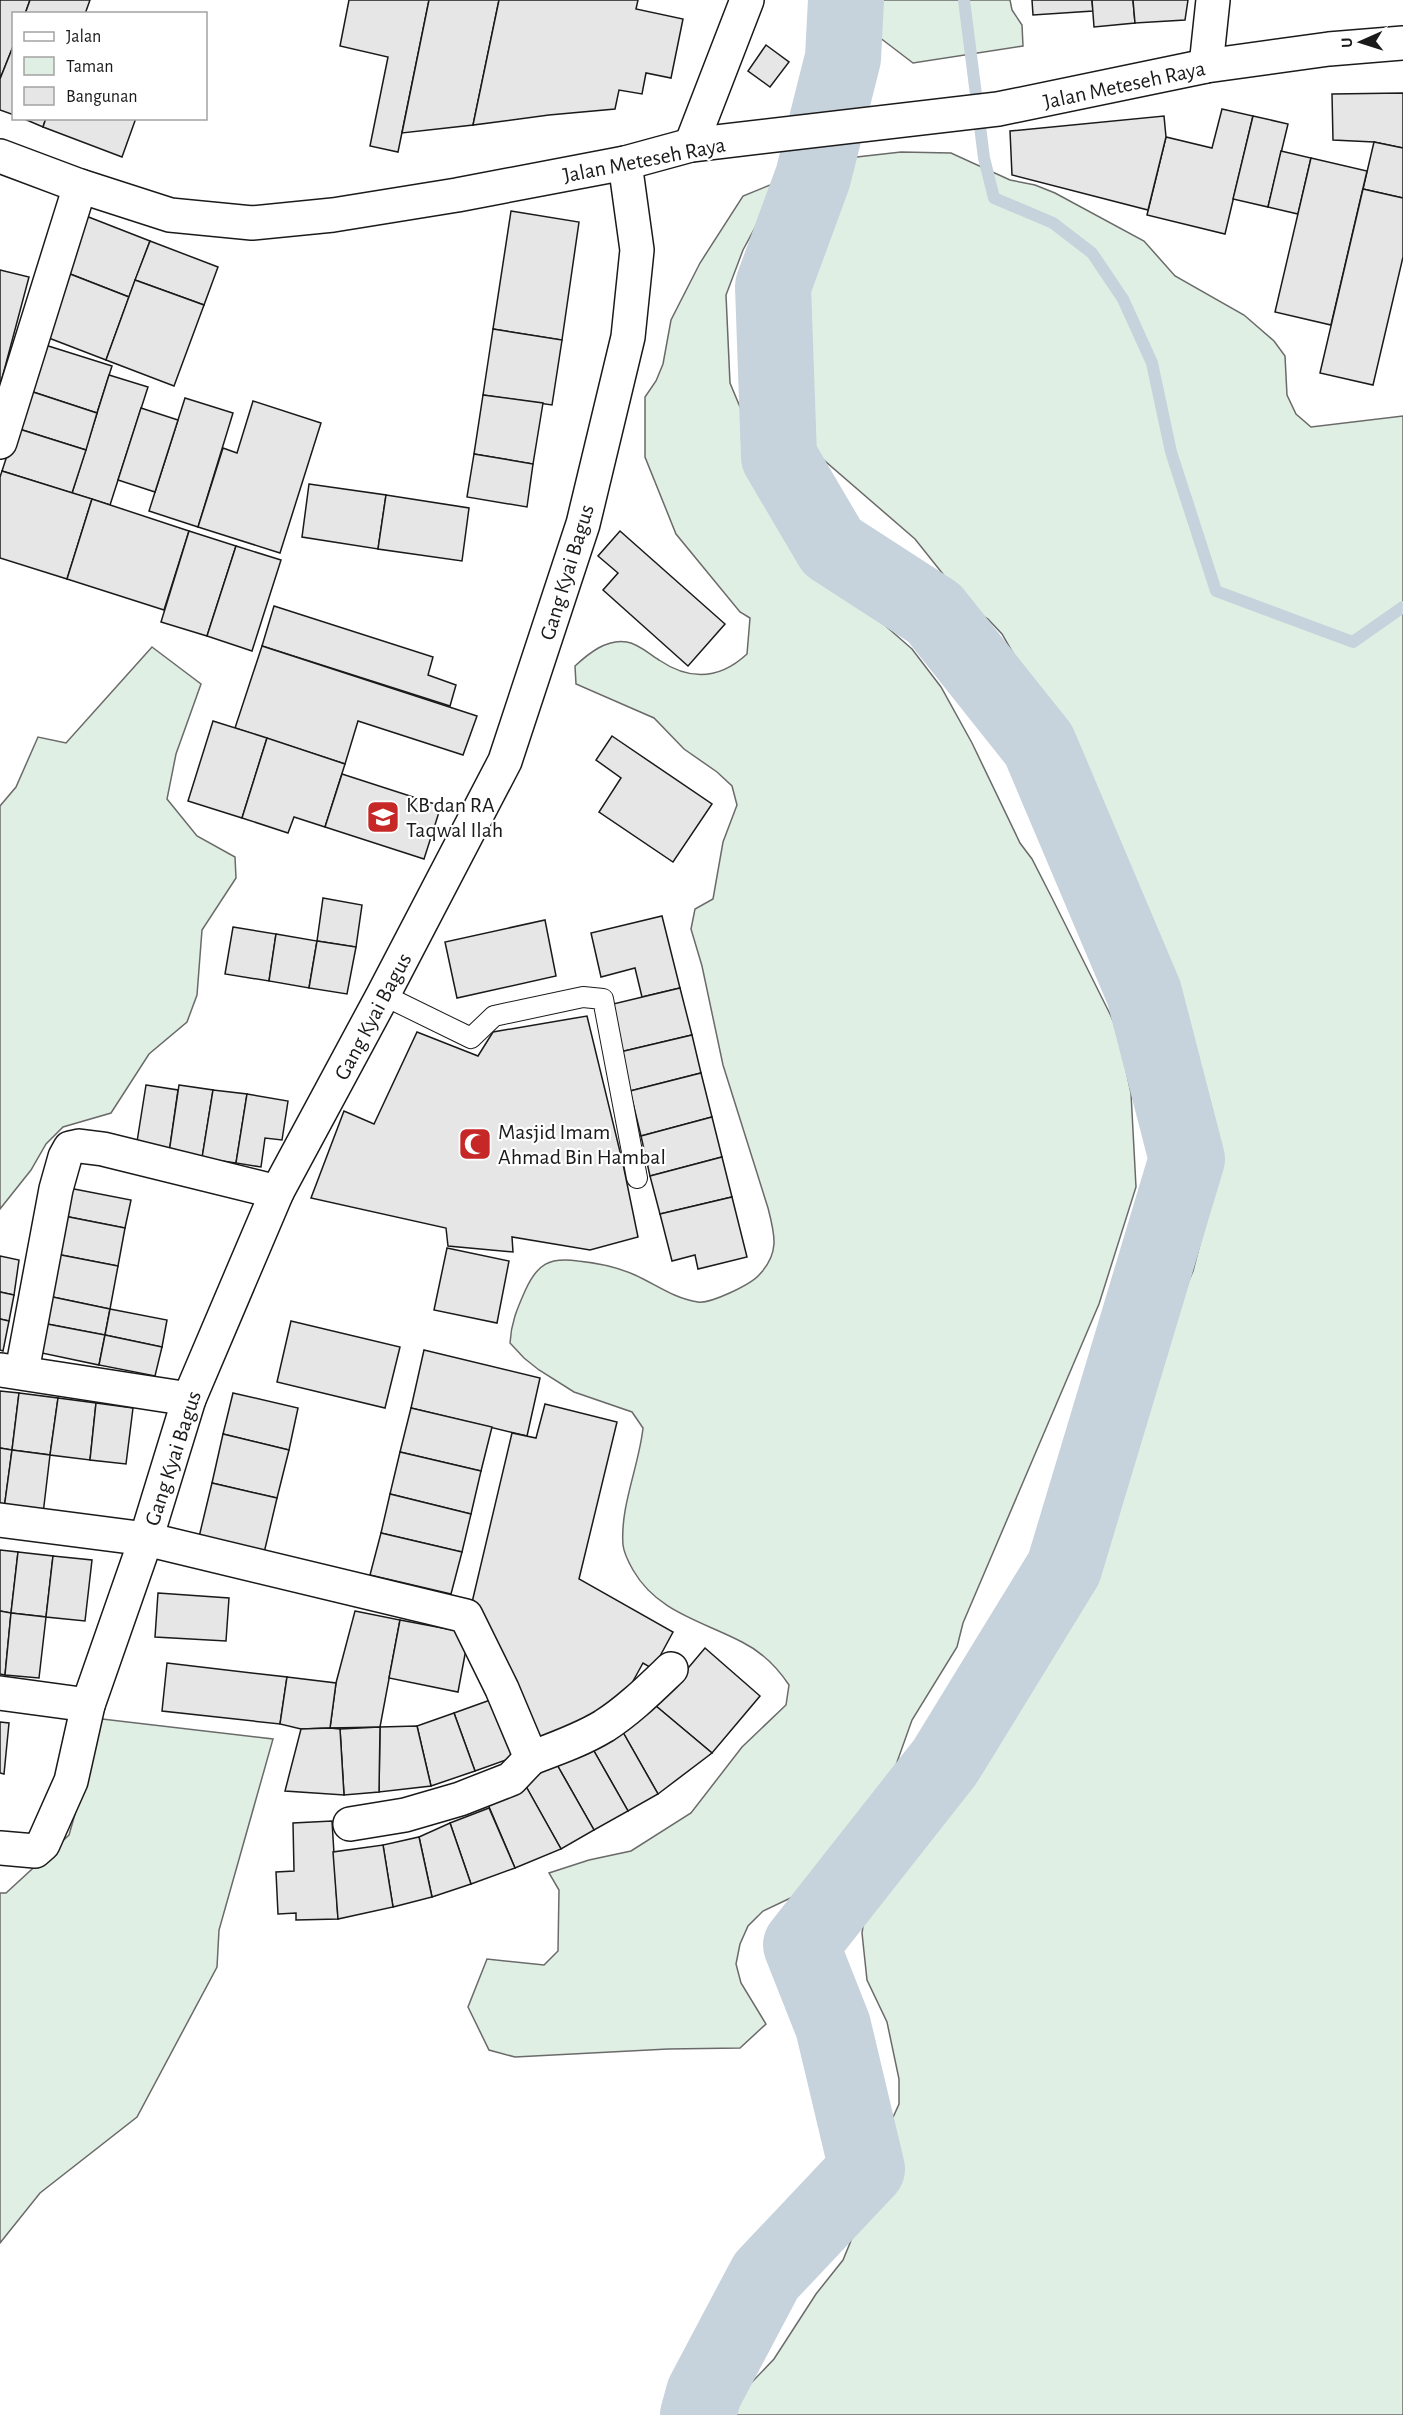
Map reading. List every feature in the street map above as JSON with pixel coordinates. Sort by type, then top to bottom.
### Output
[{"type":"street","points":[[691,144],[747,0]]},
{"type":"street","points":[[1206,66],[1213,0]]},
{"type":"street","name":"Jalan Meteseh Raya","points":[[0,156],[80,186],[170,215],[252,223],[333,215],[457,195],[626,163],[691,144],[774,137],[998,110],[1206,66],[1329,49],[1403,43]]},
{"type":"street","name":"Gang Kyai Bagus","points":[[0,1848],[35,1851],[43,1844],[71,1780],[88,1705],[146,1539],[189,1399],[277,1192],[505,761],[583,524],[628,337],[637,250],[626,163]]},
{"type":"street","points":[[0,442],[80,186]]},
{"type":"street","points":[[189,1399],[11,1370],[65,1157],[70,1148],[80,1146],[103,1149],[277,1192]]},
{"type":"street","points":[[0,1520],[146,1539],[466,1616],[502,1689],[531,1758]]},
{"type":"street","points":[[350,1824],[405,1815],[460,1799],[512,1779],[531,1758],[603,1727],[633,1704],[671,1669]]},
{"type":"street","points":[[0,1693],[88,1705]]},
{"type":"lane","points":[[383,995],[471,1038],[494,1016],[583,997],[603,999],[637,1178]]},
{"type":"green space","points":[[875,0],[1010,0],[1012,10],[1022,25],[1023,46],[913,63],[875,34]]},
{"type":"green space","points":[[901,152],[951,153],[1010,180],[1035,185],[1055,193],[1144,241],[1175,276],[1244,315],[1274,341],[1285,356],[1287,395],[1296,414],[1311,427],[1403,416],[1403,2415],[730,2415],[731,2404],[774,2359],[816,2294],[843,2260],[859,2221],[862,2201],[876,2155],[899,2104],[899,2079],[887,2022],[867,1980],[862,1933],[868,1895],[877,1874],[962,1769],[1064,1625],[1123,1447],[1156,1356],[1193,1271],[1203,1232],[1204,1189],[1173,1022],[1132,900],[1128,877],[1064,742],[1002,634],[988,619],[970,608],[915,539],[818,455],[805,411],[789,323],[825,175],[839,159]]},
{"type":"green space","points":[[780,181],[743,250],[726,295],[730,383],[782,507],[803,543],[880,621],[912,649],[941,687],[972,743],[1020,843],[1032,859],[1052,898],[1118,1032],[1131,1093],[1136,1187],[1099,1304],[963,1623],[957,1647],[912,1720],[891,1779],[850,1832],[844,1852],[835,1867],[801,1893],[763,1911],[748,1926],[740,1944],[736,1964],[741,1983],[766,2024],[740,2048],[668,2049],[515,2057],[489,2050],[468,2007],[487,1959],[544,1965],[558,1951],[559,1890],[549,1873],[589,1860],[631,1851],[691,1813],[742,1747],[786,1705],[789,1685],[774,1666],[756,1650],[667,1606],[643,1584],[633,1570],[624,1548],[623,1530],[643,1428],[632,1412],[574,1392],[539,1370],[510,1343],[515,1316],[522,1298],[534,1274],[545,1264],[568,1260],[614,1268],[635,1275],[681,1298],[704,1302],[730,1293],[754,1279],[766,1267],[773,1251],[774,1235],[768,1208],[723,1065],[702,966],[691,929],[695,909],[713,899],[723,842],[737,805],[732,786],[717,772],[684,749],[654,718],[576,684],[575,666],[598,648],[620,641],[636,645],[671,667],[693,674],[715,672],[726,668],[747,654],[750,618],[740,612],[676,534],[645,457],[645,397],[656,381],[663,364],[671,320],[700,263],[743,196]]},
{"type":"green space","points":[[152,647],[201,684],[176,754],[167,799],[197,836],[235,857],[236,878],[202,930],[197,995],[187,1022],[149,1054],[111,1113],[63,1127],[46,1144],[31,1170],[0,1209],[0,806],[16,787],[38,737],[66,743]]},
{"type":"green space","points":[[102,1719],[273,1739],[219,1930],[217,1967],[137,2117],[40,2193],[0,2243],[0,1893],[6,1893],[69,1835]]},
{"type":"building","points":[[0,0],[30,0],[26,12],[12,12],[12,49],[0,79]]},
{"type":"building","points":[[30,0],[90,0],[86,12],[26,12]]},
{"type":"building","points":[[349,0],[429,0],[398,152],[370,146],[388,57],[340,46]]},
{"type":"building","points":[[429,0],[499,0],[473,125],[402,133]]},
{"type":"building","points":[[499,0],[638,0],[636,9],[683,19],[671,78],[646,73],[642,94],[619,90],[615,109],[473,125]]},
{"type":"building","points":[[1032,0],[1092,0],[1093,11],[1033,15]]},
{"type":"building","points":[[1092,0],[1133,0],[1135,23],[1094,27]]},
{"type":"building","points":[[1133,0],[1188,0],[1185,20],[1135,23]]},
{"type":"building","points":[[766,45],[789,62],[770,87],[748,71]]},
{"type":"building","points":[[12,49],[12,114],[0,110],[0,79]]},
{"type":"building","points":[[1403,93],[1403,148],[1374,142],[1333,140],[1332,94]]},
{"type":"building","points":[[1222,109],[1253,116],[1225,234],[1147,215],[1166,137],[1212,148]]},
{"type":"building","points":[[1164,116],[1166,137],[1148,210],[1012,175],[1010,131]]},
{"type":"building","points":[[1253,116],[1288,124],[1268,207],[1233,199]]},
{"type":"building","points":[[27,120],[45,120],[43,127]]},
{"type":"building","points":[[45,120],[135,120],[122,157],[43,127]]},
{"type":"building","points":[[1374,142],[1403,148],[1403,198],[1363,189]]},
{"type":"building","points":[[1281,151],[1311,158],[1298,214],[1268,207]]},
{"type":"building","points":[[1311,158],[1367,171],[1331,325],[1275,312]]},
{"type":"building","points":[[1363,189],[1403,198],[1403,257],[1373,385],[1320,373]]},
{"type":"building","points":[[511,211],[579,222],[562,340],[493,329]]},
{"type":"building","points":[[86,216],[150,241],[129,297],[65,272]]},
{"type":"building","points":[[150,241],[218,267],[204,305],[135,280]]},
{"type":"building","points":[[0,270],[29,277],[0,386]]},
{"type":"building","points":[[65,272],[129,297],[106,360],[41,335]]},
{"type":"building","points":[[135,280],[204,305],[174,386],[106,360]]},
{"type":"building","points":[[493,329],[562,340],[552,405],[483,395]]},
{"type":"building","points":[[42,344],[112,366],[97,413],[27,390]]},
{"type":"building","points":[[109,375],[148,387],[110,505],[72,493]]},
{"type":"building","points":[[27,390],[97,413],[86,450],[16,428]]},
{"type":"building","points":[[483,395],[543,403],[533,464],[474,454]]},
{"type":"building","points":[[185,398],[233,413],[198,527],[149,511]]},
{"type":"building","points":[[253,401],[321,423],[280,553],[198,527],[223,448],[237,453]]},
{"type":"building","points":[[141,408],[178,420],[155,492],[118,480]]},
{"type":"building","points":[[16,428],[86,450],[72,493],[2,471]]},
{"type":"building","points":[[474,454],[533,464],[527,507],[467,497]]},
{"type":"building","points":[[2,471],[92,499],[67,579],[0,558],[0,477]]},
{"type":"building","points":[[309,484],[386,495],[378,549],[302,537]]},
{"type":"building","points":[[386,495],[469,508],[462,561],[378,549]]},
{"type":"building","points":[[92,499],[189,531],[164,610],[67,579]]},
{"type":"building","points":[[189,531],[236,546],[207,636],[161,622]]},
{"type":"building","points":[[620,531],[725,624],[688,666],[603,590],[618,573],[598,556]]},
{"type":"building","points":[[236,546],[281,560],[252,651],[207,636]]},
{"type":"building","points":[[274,606],[433,657],[428,675],[456,685],[450,706],[262,646]]},
{"type":"building","points":[[262,646],[477,716],[463,755],[358,721],[345,764],[235,728]]},
{"type":"building","points":[[213,721],[267,738],[242,818],[188,801]]},
{"type":"building","points":[[612,736],[712,804],[673,862],[599,812],[621,778],[596,760]]},
{"type":"building","points":[[267,738],[345,764],[325,827],[294,817],[288,833],[242,818]]},
{"type":"building","name":"KB dan RA Taqwal Ilah","points":[[342,774],[441,806],[424,859],[325,827]]},
{"type":"building","points":[[323,898],[362,905],[356,947],[317,941]]},
{"type":"building","points":[[662,916],[680,988],[642,997],[635,968],[601,977],[591,933]]},
{"type":"building","points":[[545,920],[556,976],[457,998],[445,942]]},
{"type":"building","points":[[233,927],[276,934],[269,981],[225,974]]},
{"type":"building","points":[[276,934],[317,941],[309,988],[269,981]]},
{"type":"building","points":[[317,941],[356,947],[347,994],[309,988]]},
{"type":"building","points":[[680,988],[692,1035],[620,1052],[609,1005]]},
{"type":"building","name":"Masjid Imam Ahmad Bin Hambal","points":[[587,1016],[638,1237],[590,1250],[512,1237],[513,1252],[448,1246],[446,1228],[311,1198],[344,1111],[374,1124],[417,1032],[478,1056],[493,1032]]},
{"type":"building","points":[[692,1035],[701,1073],[630,1091],[620,1052]]},
{"type":"building","points":[[701,1073],[712,1117],[641,1136],[630,1091]]},
{"type":"building","points":[[146,1085],[178,1090],[169,1153],[136,1148]]},
{"type":"building","points":[[179,1085],[213,1090],[202,1158],[169,1153]]},
{"type":"building","points":[[213,1090],[247,1094],[236,1163],[202,1158]]},
{"type":"building","points":[[247,1094],[288,1101],[282,1140],[265,1138],[261,1167],[236,1163]]},
{"type":"building","points":[[712,1117],[722,1157],[650,1176],[641,1136]]},
{"type":"building","points":[[722,1157],[732,1197],[660,1214],[650,1176]]},
{"type":"building","points":[[69,1188],[131,1200],[125,1228],[64,1216]]},
{"type":"building","points":[[732,1197],[747,1257],[698,1269],[695,1255],[672,1261],[660,1214]]},
{"type":"building","points":[[64,1216],[125,1228],[118,1266],[56,1254]]},
{"type":"building","points":[[447,1248],[509,1261],[497,1323],[434,1310]]},
{"type":"building","points":[[56,1254],[118,1266],[110,1309],[48,1296]]},
{"type":"building","points":[[0,1256],[19,1260],[14,1295],[0,1292]]},
{"type":"building","points":[[0,1292],[14,1295],[9,1321],[0,1319]]},
{"type":"building","points":[[48,1296],[110,1309],[105,1335],[42,1323]]},
{"type":"building","points":[[110,1309],[167,1320],[162,1347],[105,1335]]},
{"type":"building","points":[[0,1319],[9,1321],[3,1351],[0,1350]]},
{"type":"building","points":[[291,1321],[400,1347],[385,1408],[277,1382]]},
{"type":"building","points":[[42,1323],[105,1335],[99,1365],[37,1352]]},
{"type":"building","points":[[105,1335],[162,1347],[155,1376],[99,1365]]},
{"type":"building","points":[[424,1350],[540,1378],[527,1436],[411,1408]]},
{"type":"building","points":[[0,1391],[19,1393],[12,1450],[0,1448]]},
{"type":"building","points":[[19,1393],[58,1398],[50,1455],[12,1450]]},
{"type":"building","points":[[233,1393],[298,1408],[289,1450],[223,1434]]},
{"type":"building","points":[[58,1398],[96,1403],[90,1460],[50,1455]]},
{"type":"building","points":[[96,1403],[133,1408],[126,1464],[90,1460]]},
{"type":"building","points":[[545,1404],[617,1422],[579,1579],[673,1632],[653,1669],[643,1663],[621,1703],[538,1739],[470,1611],[512,1433],[536,1438]]},
{"type":"building","points":[[411,1408],[492,1427],[481,1471],[400,1452]]},
{"type":"building","points":[[223,1434],[289,1450],[277,1498],[212,1483]]},
{"type":"building","points":[[0,1448],[12,1450],[4,1509],[0,1509]]},
{"type":"building","points":[[12,1450],[50,1455],[43,1514],[4,1509]]},
{"type":"building","points":[[400,1452],[481,1471],[471,1514],[390,1494]]},
{"type":"building","points":[[212,1483],[277,1498],[264,1553],[199,1537]]},
{"type":"building","points":[[390,1494],[471,1514],[462,1552],[381,1533]]},
{"type":"building","points":[[381,1533],[462,1552],[451,1594],[370,1575]]},
{"type":"building","points":[[0,1550],[18,1552],[11,1613],[0,1611]]},
{"type":"building","points":[[18,1552],[53,1556],[46,1617],[11,1613]]},
{"type":"building","points":[[53,1556],[92,1560],[85,1621],[46,1617]]},
{"type":"building","points":[[158,1593],[229,1598],[226,1641],[155,1637]]},
{"type":"building","points":[[0,1611],[11,1613],[5,1675],[0,1674]]},
{"type":"building","points":[[355,1611],[400,1620],[380,1727],[330,1728],[336,1683]]},
{"type":"building","points":[[11,1613],[46,1617],[39,1678],[5,1675]]},
{"type":"building","points":[[400,1620],[469,1633],[458,1692],[389,1678]]},
{"type":"building","points":[[705,1648],[760,1696],[712,1753],[656,1706]]},
{"type":"building","points":[[167,1663],[287,1677],[280,1724],[162,1711]]},
{"type":"building","points":[[287,1677],[336,1683],[330,1728],[301,1729],[280,1724]]},
{"type":"building","points":[[493,1699],[514,1757],[475,1771],[454,1713]]},
{"type":"building","points":[[656,1706],[712,1753],[658,1794],[620,1727]]},
{"type":"building","points":[[454,1713],[475,1771],[431,1786],[417,1726]]},
{"type":"building","points":[[0,1722],[9,1723],[4,1774],[0,1773]]},
{"type":"building","points":[[417,1726],[431,1786],[379,1792],[380,1727]]},
{"type":"building","points":[[380,1727],[379,1792],[344,1795],[340,1729]]},
{"type":"building","points":[[620,1727],[658,1794],[628,1811],[590,1744]]},
{"type":"building","points":[[301,1729],[340,1729],[344,1795],[285,1791]]},
{"type":"building","points":[[590,1744],[628,1811],[594,1830],[556,1763]]},
{"type":"building","points":[[556,1763],[594,1830],[561,1849],[523,1781]]},
{"type":"building","points":[[523,1781],[561,1849],[515,1868],[487,1802]]},
{"type":"building","points":[[489,1808],[515,1868],[471,1884],[450,1823]]},
{"type":"building","points":[[332,1821],[338,1919],[296,1920],[296,1913],[278,1914],[276,1872],[294,1871],[293,1823]]},
{"type":"building","points":[[450,1823],[471,1884],[432,1897],[419,1837]]},
{"type":"building","points":[[419,1837],[432,1897],[393,1907],[383,1845]]},
{"type":"building","points":[[383,1845],[393,1907],[338,1919],[333,1852]]},
{"type":"waterway","points":[[698,2415],[704,2393],[766,2276],[867,2169],[833,2026],[801,1945],[945,1762],[1064,1568],[1187,1159],[1144,993],[1039,745],[934,613],[832,547],[779,457],[773,286],[813,177],[843,58],[846,0]]},
{"type":"waterway","points":[[964,0],[984,158],[994,198],[1053,223],[1092,253],[1123,299],[1152,363],[1171,452],[1216,591],[1353,642],[1403,607]]},
{"type":"place","name":"KB dan RA Taqwal Ilah","points":[[383,817]]},
{"type":"place","name":"Masjid Imam Ahmad Bin Hambal","points":[[475,1144]]}]
